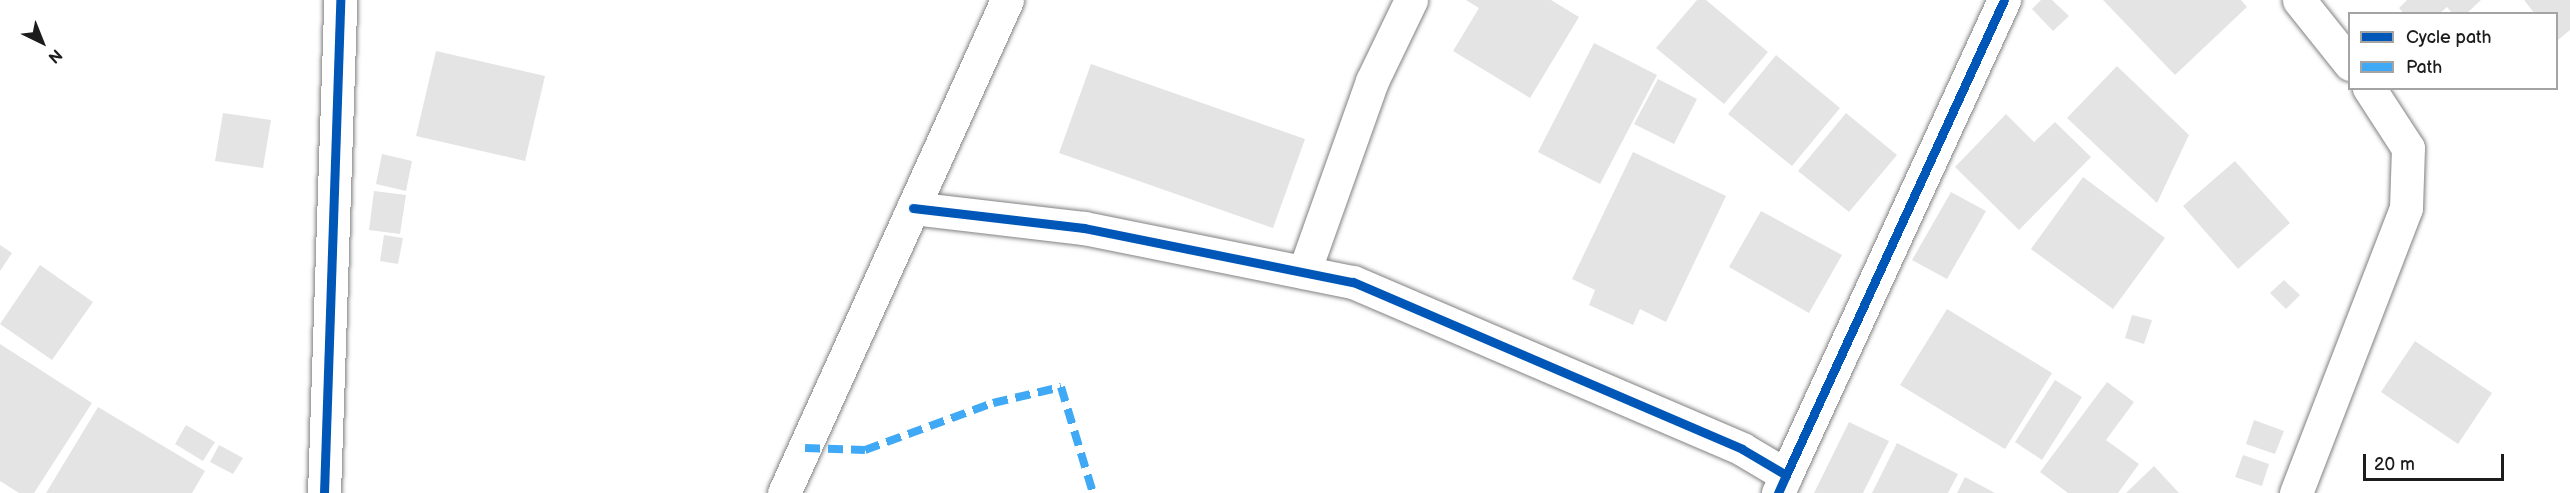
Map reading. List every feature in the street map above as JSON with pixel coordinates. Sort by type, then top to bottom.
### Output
[{"type":"street","points":[[324,493],[340,0]]},
{"type":"street","points":[[784,493],[1007,0]]},
{"type":"street","points":[[1304,272],[1372,81],[1412,0]]},
{"type":"street","points":[[913,208],[1084,228],[1353,282],[1742,449],[1782,484],[2004,0]]},
{"type":"street","points":[[2299,0],[2348,63]]},
{"type":"street","points":[[2296,493],[2406,208],[2408,148],[2370,90]]},
{"type":"building","points":[[1466,0],[1551,0],[1579,17],[1530,98],[1453,51],[1479,8]]},
{"type":"building","points":[[1697,0],[1706,0],[1768,52],[1724,104],[1656,48]]},
{"type":"building","points":[[2041,0],[2052,0],[2069,16],[2053,31],[2032,9]]},
{"type":"building","points":[[2103,0],[2241,0],[2247,7],[2175,75]]},
{"type":"building","points":[[2407,0],[2481,0],[2468,12],[2451,12],[2447,7],[2441,12],[2402,12],[2399,8]]},
{"type":"building","points":[[2524,0],[2570,0],[2570,30],[2558,40],[2558,12],[2533,12]]},
{"type":"building","points":[[1594,43],[1657,75],[1600,184],[1538,152]]},
{"type":"building","points":[[436,51],[545,76],[525,161],[416,136]]},
{"type":"building","points":[[1776,55],[1840,108],[1792,166],[1728,114]]},
{"type":"building","points":[[1091,64],[1305,139],[1273,228],[1059,153]]},
{"type":"building","points":[[2117,66],[2189,135],[2157,203],[2067,118]]},
{"type":"building","points":[[1658,79],[1697,99],[1674,144],[1634,124]]},
{"type":"building","points":[[223,113],[271,120],[263,168],[215,161]]},
{"type":"building","points":[[1846,113],[1897,155],[1849,212],[1798,171]]},
{"type":"building","points":[[2006,114],[2034,142],[2055,122],[2091,157],[2019,230],[1955,167]]},
{"type":"building","points":[[1633,152],[1726,196],[1666,322],[1640,309],[1633,325],[1589,305],[1595,290],[1572,279]]},
{"type":"building","points":[[382,154],[412,161],[406,191],[376,184]]},
{"type":"building","points":[[2235,161],[2290,223],[2238,269],[2183,206]]},
{"type":"building","points":[[2083,177],[2165,238],[2113,309],[2031,249]]},
{"type":"building","points":[[374,191],[406,195],[400,234],[369,230]]},
{"type":"building","points":[[1951,192],[1986,211],[1947,279],[1912,260]]},
{"type":"building","points":[[1761,211],[1842,255],[1809,313],[1729,267]]},
{"type":"building","points":[[384,235],[403,238],[398,264],[380,261]]},
{"type":"building","points":[[0,245],[12,253],[0,271]]},
{"type":"building","points":[[40,265],[93,302],[52,360],[0,324]]},
{"type":"building","points":[[2284,280],[2300,295],[2286,309],[2270,293]]},
{"type":"building","points":[[1947,309],[2052,373],[2005,449],[1900,385]]},
{"type":"building","points":[[2132,315],[2152,320],[2144,344],[2125,338]]},
{"type":"building","points":[[2415,341],[2492,393],[2458,444],[2381,392]]},
{"type":"building","points":[[0,344],[92,403],[34,493],[19,493],[0,481]]},
{"type":"building","points":[[2055,380],[2082,397],[2042,460],[2015,442]]},
{"type":"building","points":[[2107,382],[2134,402],[2106,440],[2139,464],[2118,493],[2068,493],[2040,472]]},
{"type":"building","points":[[98,407],[205,471],[192,493],[46,493]]},
{"type":"building","points":[[2254,420],[2284,431],[2275,454],[2246,444]]},
{"type":"building","points":[[1849,422],[1889,441],[1863,493],[1814,493]]},
{"type":"building","points":[[186,425],[215,442],[203,461],[175,444]]},
{"type":"building","points":[[1897,443],[1958,474],[1948,493],[1872,493]]},
{"type":"building","points":[[219,445],[243,458],[233,474],[210,462]]},
{"type":"building","points":[[2243,455],[2269,464],[2262,486],[2235,477]]},
{"type":"building","points":[[2154,466],[2179,493],[2126,493]]},
{"type":"building","points":[[1965,477],[1995,493],[1957,493]]},
{"type":"marked path","points":[[805,448],[865,450],[993,403],[1061,387],[1093,493]]},
{"type":"cycle path","points":[[324,493],[340,0]]},
{"type":"cycle path","points":[[1786,475],[2004,0]]},
{"type":"cycle path","points":[[913,208],[1084,228],[1353,282],[1742,449],[1786,475],[1778,493]]}]
